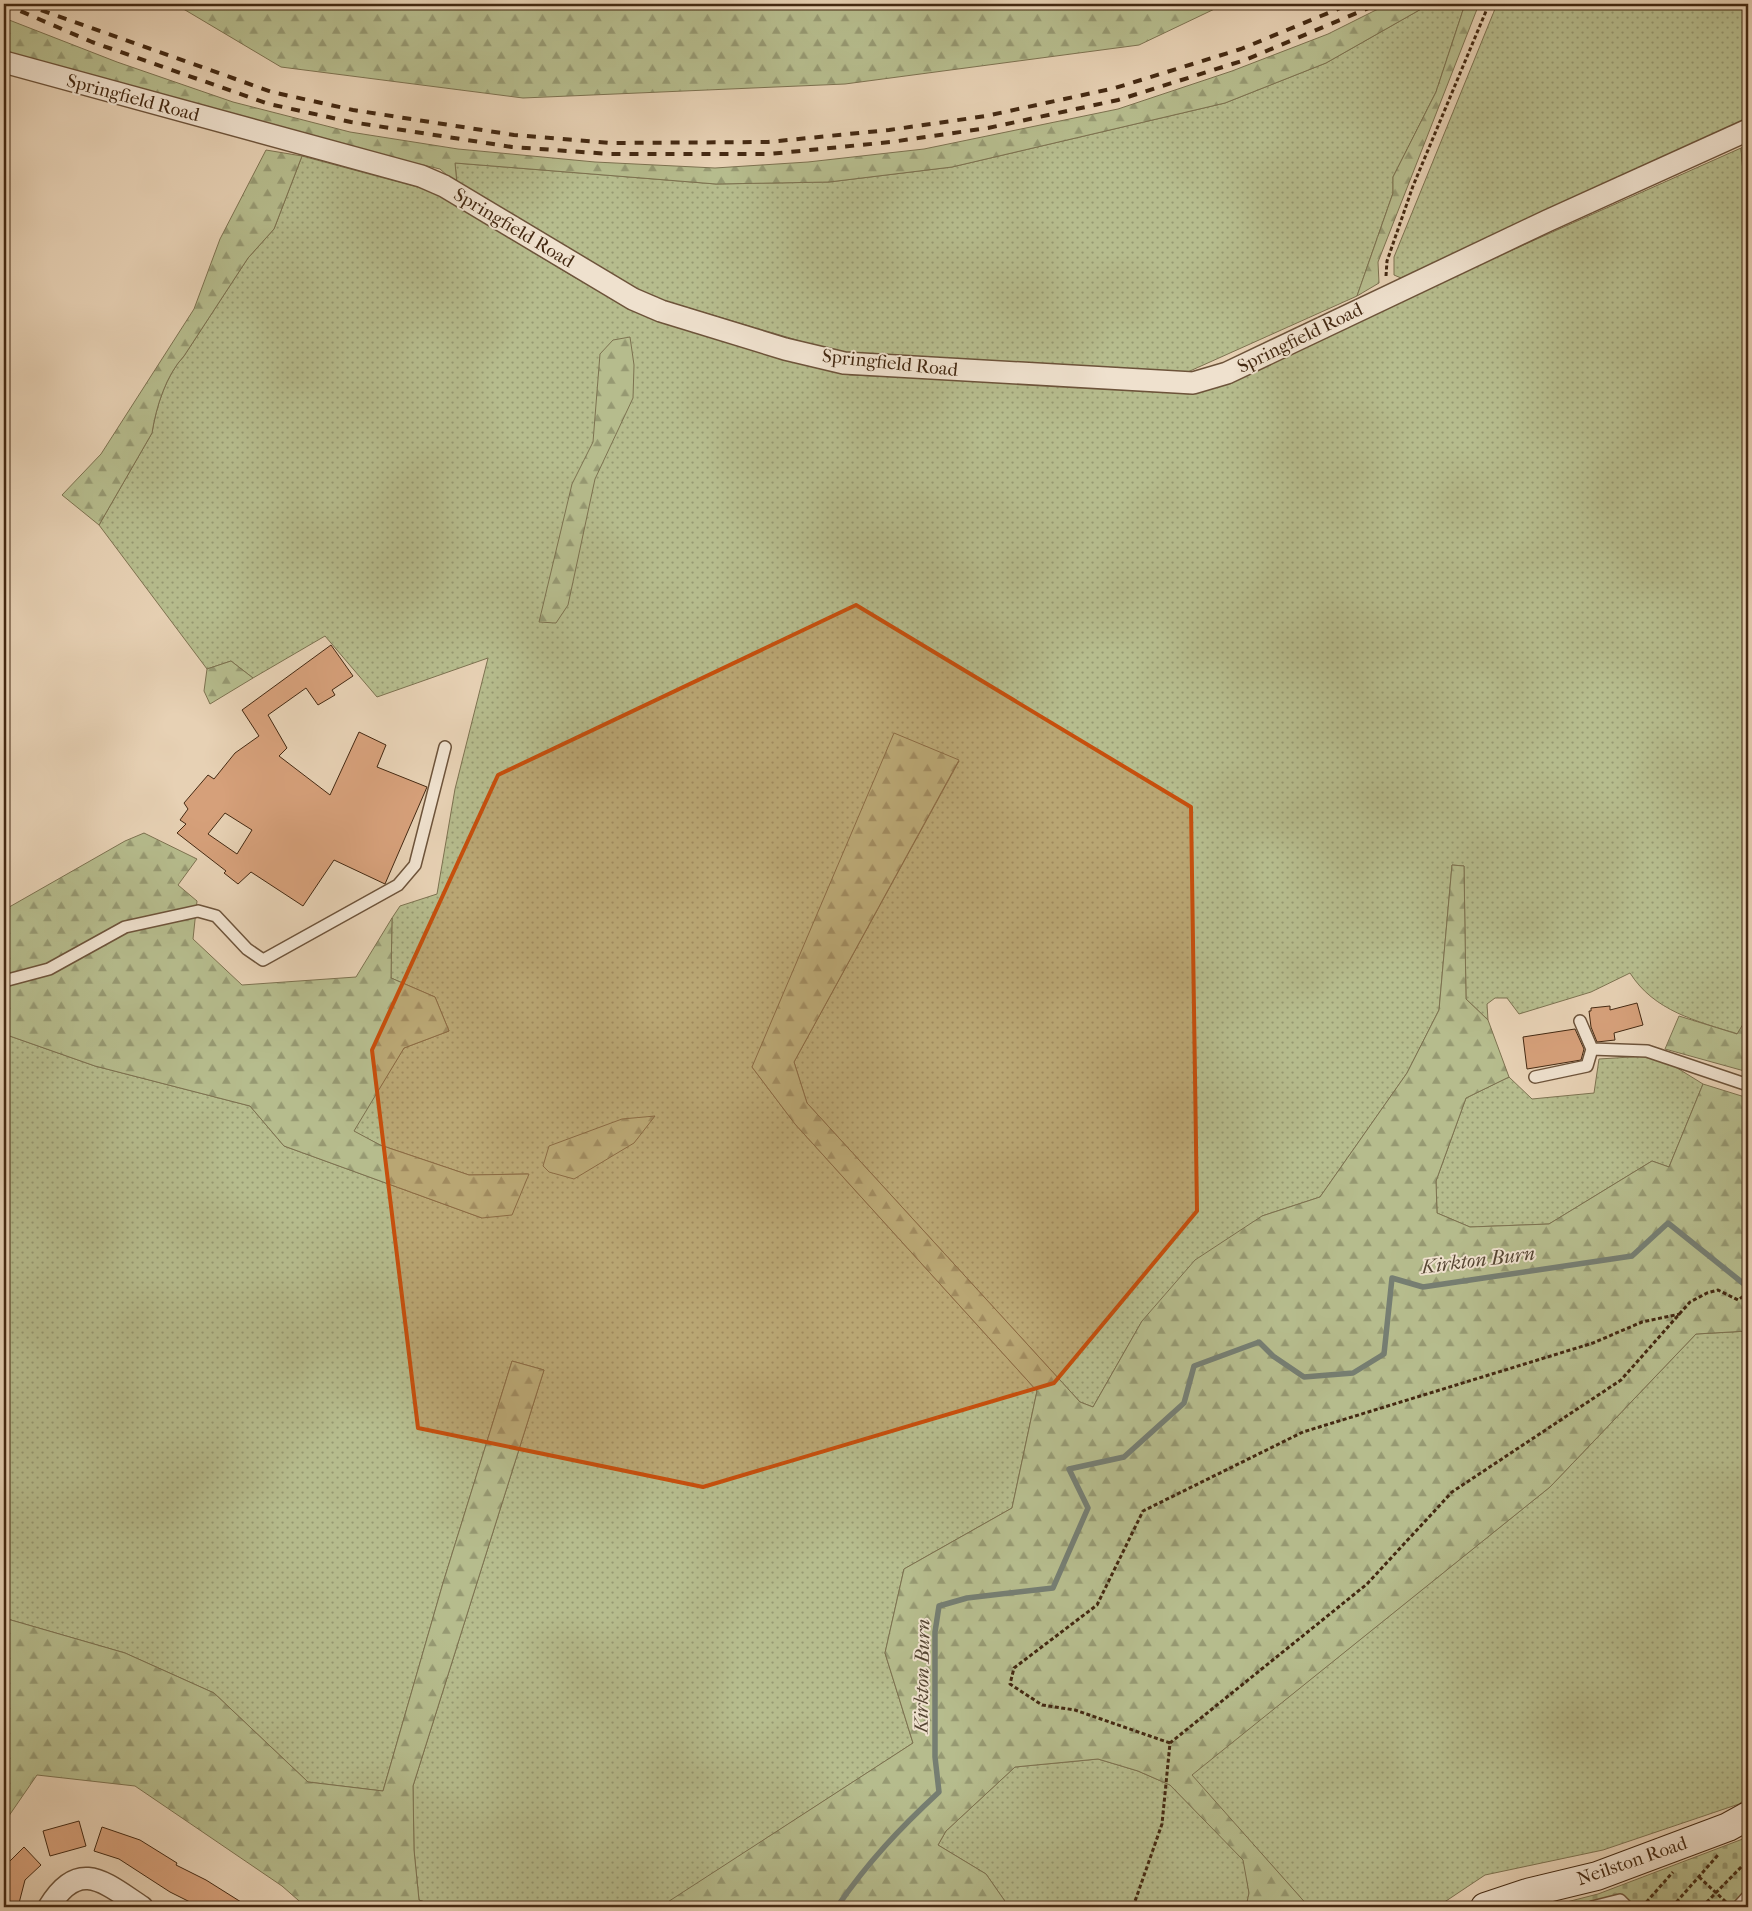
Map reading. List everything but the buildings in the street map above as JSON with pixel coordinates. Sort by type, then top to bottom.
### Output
[{"type":"street","name":"Springfield Road","points":[[4,62],[421,176],[444,186],[634,299],[661,311],[786,349],[844,363],[1193,384],[1226,373],[1547,221],[1748,130]]},
{"type":"street","name":"Neilston Road","points":[[1485,1907],[1597,1876],[1728,1827],[1748,1816]]},
{"type":"street","points":[[49,1907],[66,1885],[81,1878],[94,1878],[142,1907]]},
{"type":"lane","points":[[4,981],[49,969],[125,927],[198,911],[216,916],[247,949],[263,960],[283,951],[398,885],[415,865],[445,747]]},
{"type":"lane","points":[[1535,1077],[1587,1066],[1592,1049],[1580,1021]]},
{"type":"lane","points":[[1592,1049],[1647,1051],[1748,1085]]},
{"type":"lane","points":[[1738,1907],[1748,1896]]},
{"type":"lane","points":[[1592,1907],[1620,1900],[1627,1907]]},
{"type":"path","points":[[1386,297],[1387,261],[1413,186],[1489,4]]},
{"type":"path","points":[[1133,1907],[1162,1824],[1170,1743],[1367,1584],[1452,1492],[1621,1380],[1690,1302],[1707,1293],[1718,1290],[1738,1300],[1748,1293]]},
{"type":"path","points":[[1170,1743],[1075,1710],[1042,1705],[1010,1684],[1014,1668],[1097,1605],[1143,1511],[1303,1432],[1593,1343],[1642,1322],[1680,1314]]},
{"type":"path","points":[[1672,1907],[1723,1850]]},
{"type":"path","points":[[1702,1907],[1748,1860]]},
{"type":"path","points":[[1642,1907],[1677,1867]]},
{"type":"path","points":[[1698,1877],[1732,1907]]},
{"type":"highlighted area","points":[[856,605],[1191,807],[1197,1211],[1054,1383],[703,1487],[418,1428],[372,1050],[498,775]]},
{"type":"green space","points":[[175,4],[1225,4],[1139,45],[845,84],[523,98],[281,67]]},
{"type":"green space","points":[[1388,4],[1430,4],[1326,63],[1225,103],[952,167],[829,182],[716,184],[455,163],[457,184],[440,169],[368,152],[4,51],[4,18],[117,62],[233,102],[350,132],[458,149],[595,162],[715,168],[808,162],[924,149],[1118,109],[1232,71],[1328,34]]},
{"type":"green space","points":[[1430,4],[1465,4],[1436,92],[1393,177],[1393,193],[1357,296],[1181,375],[862,356],[820,347],[642,294],[457,184],[455,163],[716,184],[829,182],[952,167],[1225,103],[1326,63]]},
{"type":"green space","points":[[1465,4],[1479,4],[1378,262],[1379,283],[1357,296],[1393,193],[1393,177],[1436,92]]},
{"type":"green space","points":[[1497,4],[1748,4],[1748,118],[1401,278],[1394,275],[1394,257]]},
{"type":"green space","points":[[1748,144],[1748,234],[1741,148]]},
{"type":"green space","points":[[1741,148],[1748,234],[1748,1016],[1738,1034],[1692,1019],[1664,1006],[1651,997],[1630,973],[1591,992],[1519,1014],[1507,998],[1495,998],[1487,1004],[1488,1020],[1466,999],[1464,866],[1452,865],[1439,1010],[1407,1073],[1320,1197],[1262,1216],[1142,1321],[1093,1407],[1080,1402],[807,1103],[794,1062],[959,761],[752,1067],[795,1124],[1037,1391],[1012,1508],[904,1569],[885,1653],[913,1743],[661,1907],[439,1907],[419,1900],[414,1850],[413,1786],[544,1370],[512,1361],[443,1583],[383,1791],[308,1782],[214,1693],[125,1653],[4,1618],[4,1034],[95,1066],[250,1106],[284,1146],[482,1218],[528,1174],[469,1175],[380,1145],[353,1131],[404,1048],[449,1031],[435,997],[391,978],[392,918],[400,906],[437,894],[455,789],[488,658],[377,697],[325,636],[253,678],[231,661],[207,669],[99,525],[152,433],[159,402],[172,372],[248,258],[274,229],[302,156],[432,191],[574,277],[640,313],[850,375],[1087,385],[1189,394]]},
{"type":"green space","points":[[266,150],[302,156],[274,229],[248,258],[172,372],[159,402],[152,433],[99,525],[62,495],[101,454],[194,309],[220,239]]},
{"type":"green space","points":[[630,337],[634,365],[633,398],[595,479],[568,605],[556,623],[539,622],[572,484],[593,442],[600,354],[613,340]]},
{"type":"green space","points":[[231,661],[253,678],[210,704],[204,691],[207,669]]},
{"type":"green space","points":[[894,733],[959,760],[794,1062],[807,1103],[1080,1402],[1093,1407],[1142,1321],[1195,1260],[1262,1216],[1320,1197],[1407,1073],[1439,1010],[1452,865],[1464,866],[1466,999],[1488,1020],[1509,1077],[1466,1098],[1436,1181],[1437,1213],[1470,1227],[1549,1224],[1652,1161],[1669,1167],[1703,1084],[1748,1098],[1748,1331],[1696,1334],[1550,1487],[1192,1775],[1309,1907],[1246,1907],[1249,1893],[1243,1860],[1170,1785],[1138,1771],[1098,1759],[1015,1767],[946,1831],[938,1845],[986,1874],[1009,1907],[660,1907],[913,1743],[885,1653],[904,1569],[1012,1508],[1037,1391],[795,1124],[752,1067]]},
{"type":"green space","points":[[144,833],[197,859],[178,885],[197,901],[193,939],[242,985],[356,977],[392,918],[391,978],[435,997],[449,1031],[404,1048],[354,1131],[380,1145],[469,1175],[529,1174],[512,1215],[482,1218],[284,1146],[250,1106],[95,1066],[4,1034],[4,910],[125,841]]},
{"type":"green space","points":[[1679,1016],[1737,1034],[1748,1016],[1748,1072],[1665,1049]]},
{"type":"green space","points":[[1646,1056],[1661,1058],[1703,1084],[1669,1167],[1652,1161],[1549,1224],[1470,1227],[1437,1213],[1436,1181],[1466,1098],[1509,1077],[1532,1099],[1594,1093],[1599,1059]]},
{"type":"green space","points":[[655,1116],[634,1143],[574,1179],[549,1172],[543,1166],[549,1146],[622,1119]]},
{"type":"green space","points":[[1748,1331],[1748,1797],[1739,1804],[1603,1850],[1485,1875],[1437,1907],[1309,1907],[1191,1775],[1550,1487],[1696,1334]]},
{"type":"green space","points":[[512,1361],[544,1370],[413,1786],[414,1850],[419,1900],[439,1907],[306,1907],[282,1886],[135,1786],[37,1775],[4,1823],[4,1618],[125,1653],[214,1693],[308,1782],[383,1791],[443,1583]]},
{"type":"green space","points":[[1098,1759],[1138,1771],[1170,1785],[1244,1860],[1249,1893],[1246,1907],[1009,1907],[986,1874],[938,1845],[946,1831],[1015,1767]]},
{"type":"green space","points":[[1748,1837],[1748,1907],[1547,1907],[1598,1894]]},
{"type":"waterway","name":"Kirkton Burn","points":[[837,1907],[860,1875],[885,1846],[939,1792],[935,1757],[935,1632],[939,1606],[967,1598],[1053,1588],[1088,1508],[1069,1469],[1124,1457],[1184,1403],[1194,1366],[1259,1342],[1273,1356],[1304,1377],[1353,1373],[1384,1354],[1392,1278],[1423,1287],[1632,1256],[1668,1223],[1744,1284]]},
{"type":"railway","points":[[4,4],[92,42],[269,104],[351,122],[512,147],[610,154],[769,154],[891,142],[988,128],[1118,100],[1245,60],[1378,4]]},
{"type":"railway","points":[[24,4],[272,92],[353,110],[514,135],[611,143],[768,142],[889,130],[986,116],[1115,88],[1241,49],[1350,4]]}]
